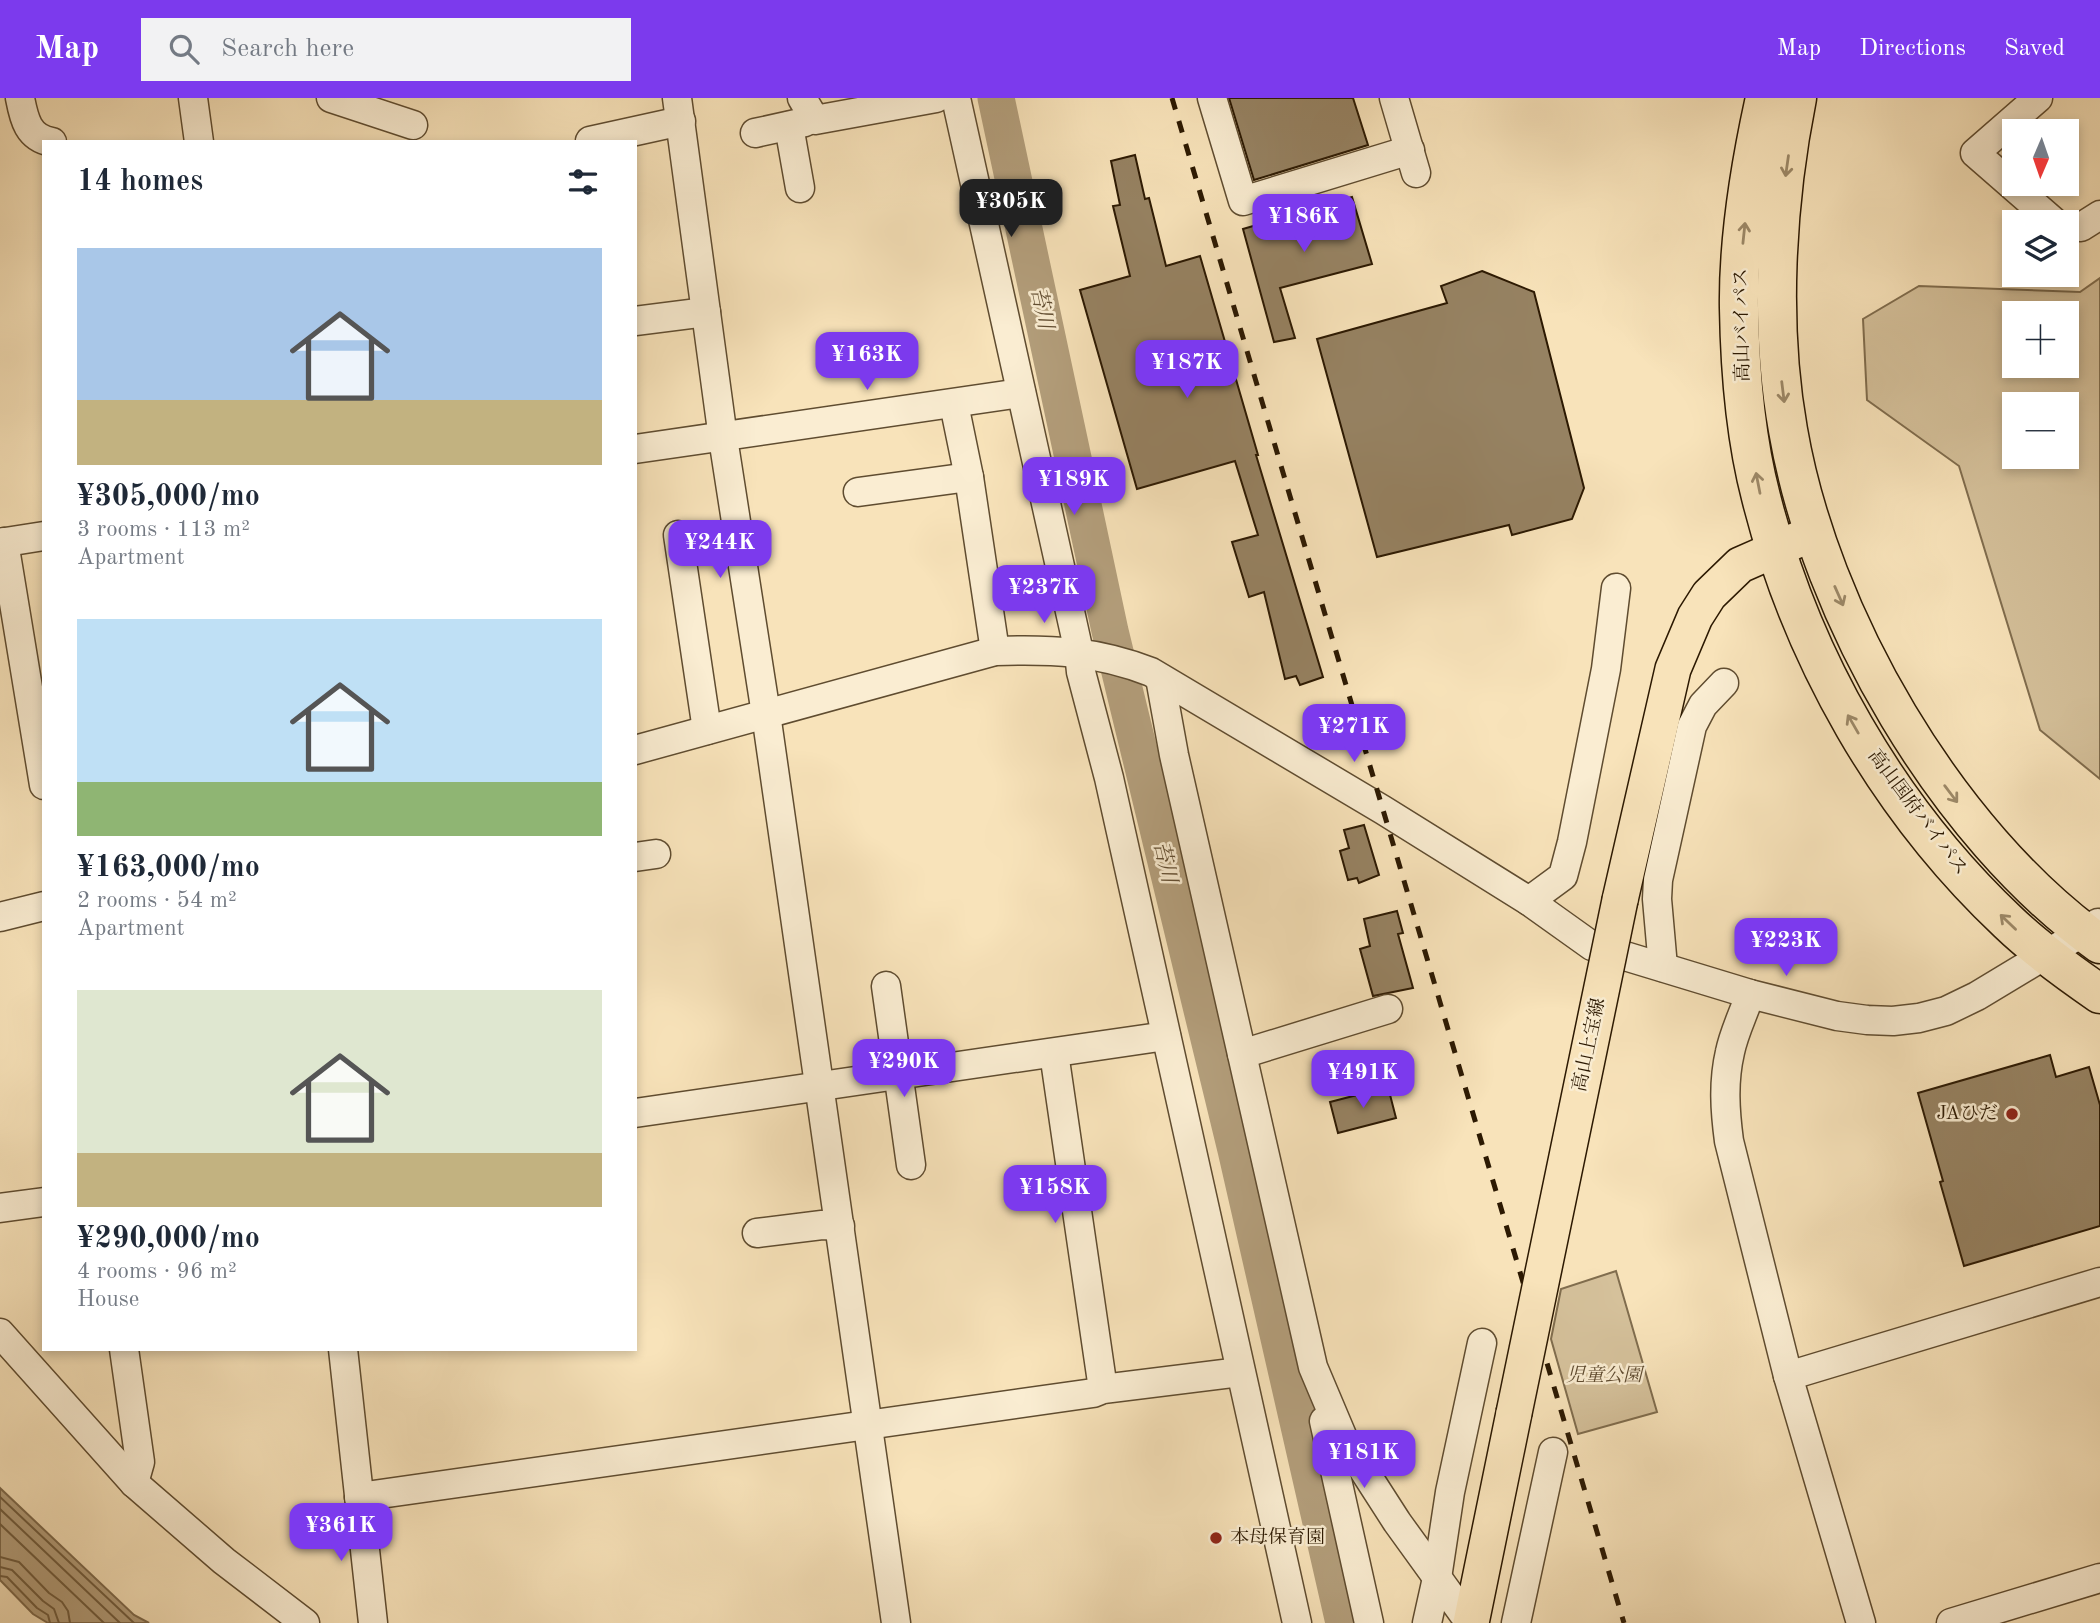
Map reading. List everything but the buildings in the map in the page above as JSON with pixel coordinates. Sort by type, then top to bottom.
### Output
[{"type":"highway","name":"高山バイパス","points":[[1792,101],[1778,310],[1780,373],[1787,429],[1813,533]]},
{"type":"highway","name":"高山バイパス","points":[[1776,549],[1760,496],[1748,434],[1741,371],[1739,306],[1743,236],[1792,101]]},
{"type":"highway","name":"高山国府バイパス","points":[[1813,533],[1849,619],[1879,680],[1942,782],[1973,823],[2044,899],[2094,933]]},
{"type":"highway","name":"高山国府バイパス","points":[[1776,549],[1808,635],[1834,690],[1896,792],[1968,881],[2008,922],[2046,955],[2100,994]]},
{"type":"main road","name":"高山上宝線","points":[[1470,1623],[1619,900],[1673,669],[1684,640],[1709,595],[1726,577],[1740,565],[1813,533]]},
{"type":"street","points":[[20,98],[25,125],[42,140]]},
{"type":"street","points":[[193,98],[199,140]]},
{"type":"street","points":[[331,98],[415,122]]},
{"type":"street","points":[[755,133],[802,115],[936,98]]},
{"type":"street","points":[[956,98],[1082,653],[1080,672],[1109,778],[1297,1623]]},
{"type":"street","points":[[1212,98],[1243,201],[1413,162],[1394,98]]},
{"type":"street","points":[[2038,98],[1975,153],[2040,210]]},
{"type":"street","points":[[593,140],[679,109],[723,438],[766,714],[896,1623]]},
{"type":"street","points":[[800,188],[802,115]]},
{"type":"street","points":[[2079,227],[2100,215]]},
{"type":"street","points":[[637,321],[706,312]]},
{"type":"street","points":[[637,449],[1021,393]]},
{"type":"street","points":[[954,404],[970,477],[995,651]]},
{"type":"street","points":[[858,492],[970,477]]},
{"type":"street","points":[[678,535],[707,730]]},
{"type":"street","points":[[42,536],[2,543],[42,773]]},
{"type":"street","points":[[1529,901],[1563,876],[1606,669],[1616,588]]},
{"type":"street","points":[[637,749],[995,651],[1044,649],[1082,653],[1126,663],[1156,675],[1383,810],[1529,901],[1592,946],[1750,994],[1847,1017],[1893,1021],[1919,1018],[1945,1011],[1977,996],[2046,955],[2094,933]]},
{"type":"street","points":[[1156,675],[1369,1623]]},
{"type":"street","points":[[1663,968],[1658,923],[1658,880],[1692,726],[1703,705],[1724,683]]},
{"type":"street","points":[[0,917],[42,906]]},
{"type":"street","points":[[887,986],[911,1165]]},
{"type":"street","points":[[1750,994],[1730,1049],[1726,1077],[1725,1110],[1729,1142],[1788,1376],[1861,1623]]},
{"type":"street","points":[[1242,1055],[1388,1009]]},
{"type":"street","points":[[637,1113],[1166,1037]]},
{"type":"street","points":[[1054,1053],[1103,1389]]},
{"type":"street","points":[[0,1208],[42,1202]]},
{"type":"street","points":[[757,1233],[822,1224],[840,1226]]},
{"type":"street","points":[[1788,1376],[2100,1282]]},
{"type":"street","points":[[0,1333],[134,1483],[224,1561],[305,1623]]},
{"type":"street","points":[[1427,1623],[1450,1492],[1482,1343]]},
{"type":"street","points":[[124,1351],[140,1462],[134,1483]]},
{"type":"street","points":[[343,1351],[373,1623]]},
{"type":"street","points":[[1313,1367],[1343,1438],[1397,1522],[1470,1623]]},
{"type":"street","points":[[359,1497],[1240,1371]]},
{"type":"street","points":[[1516,1623],[1553,1452]]},
{"type":"street","points":[[1951,1623],[2100,1578]]},
{"type":"green space","points":[[2100,278],[2100,779],[2040,730],[1959,466],[1867,400],[1863,319],[1919,286],[2080,292]]},
{"type":"green space","name":"児童公園","points":[[1616,1271],[1657,1412],[1578,1434],[1551,1339],[1561,1289]]},
{"type":"water","points":[[0,1488],[134,1615],[149,1623],[48,1623],[33,1614],[0,1580]]},
{"type":"waterway","name":"苔川","points":[[996,98],[1110,631],[1236,1150],[1344,1623]]},
{"type":"railway","points":[[1172,98],[1624,1623]]},
{"type":"place","name":"JAひだ","points":[[2012,1114]]},
{"type":"place","name":"本母保育園","points":[[1216,1538]]}]
